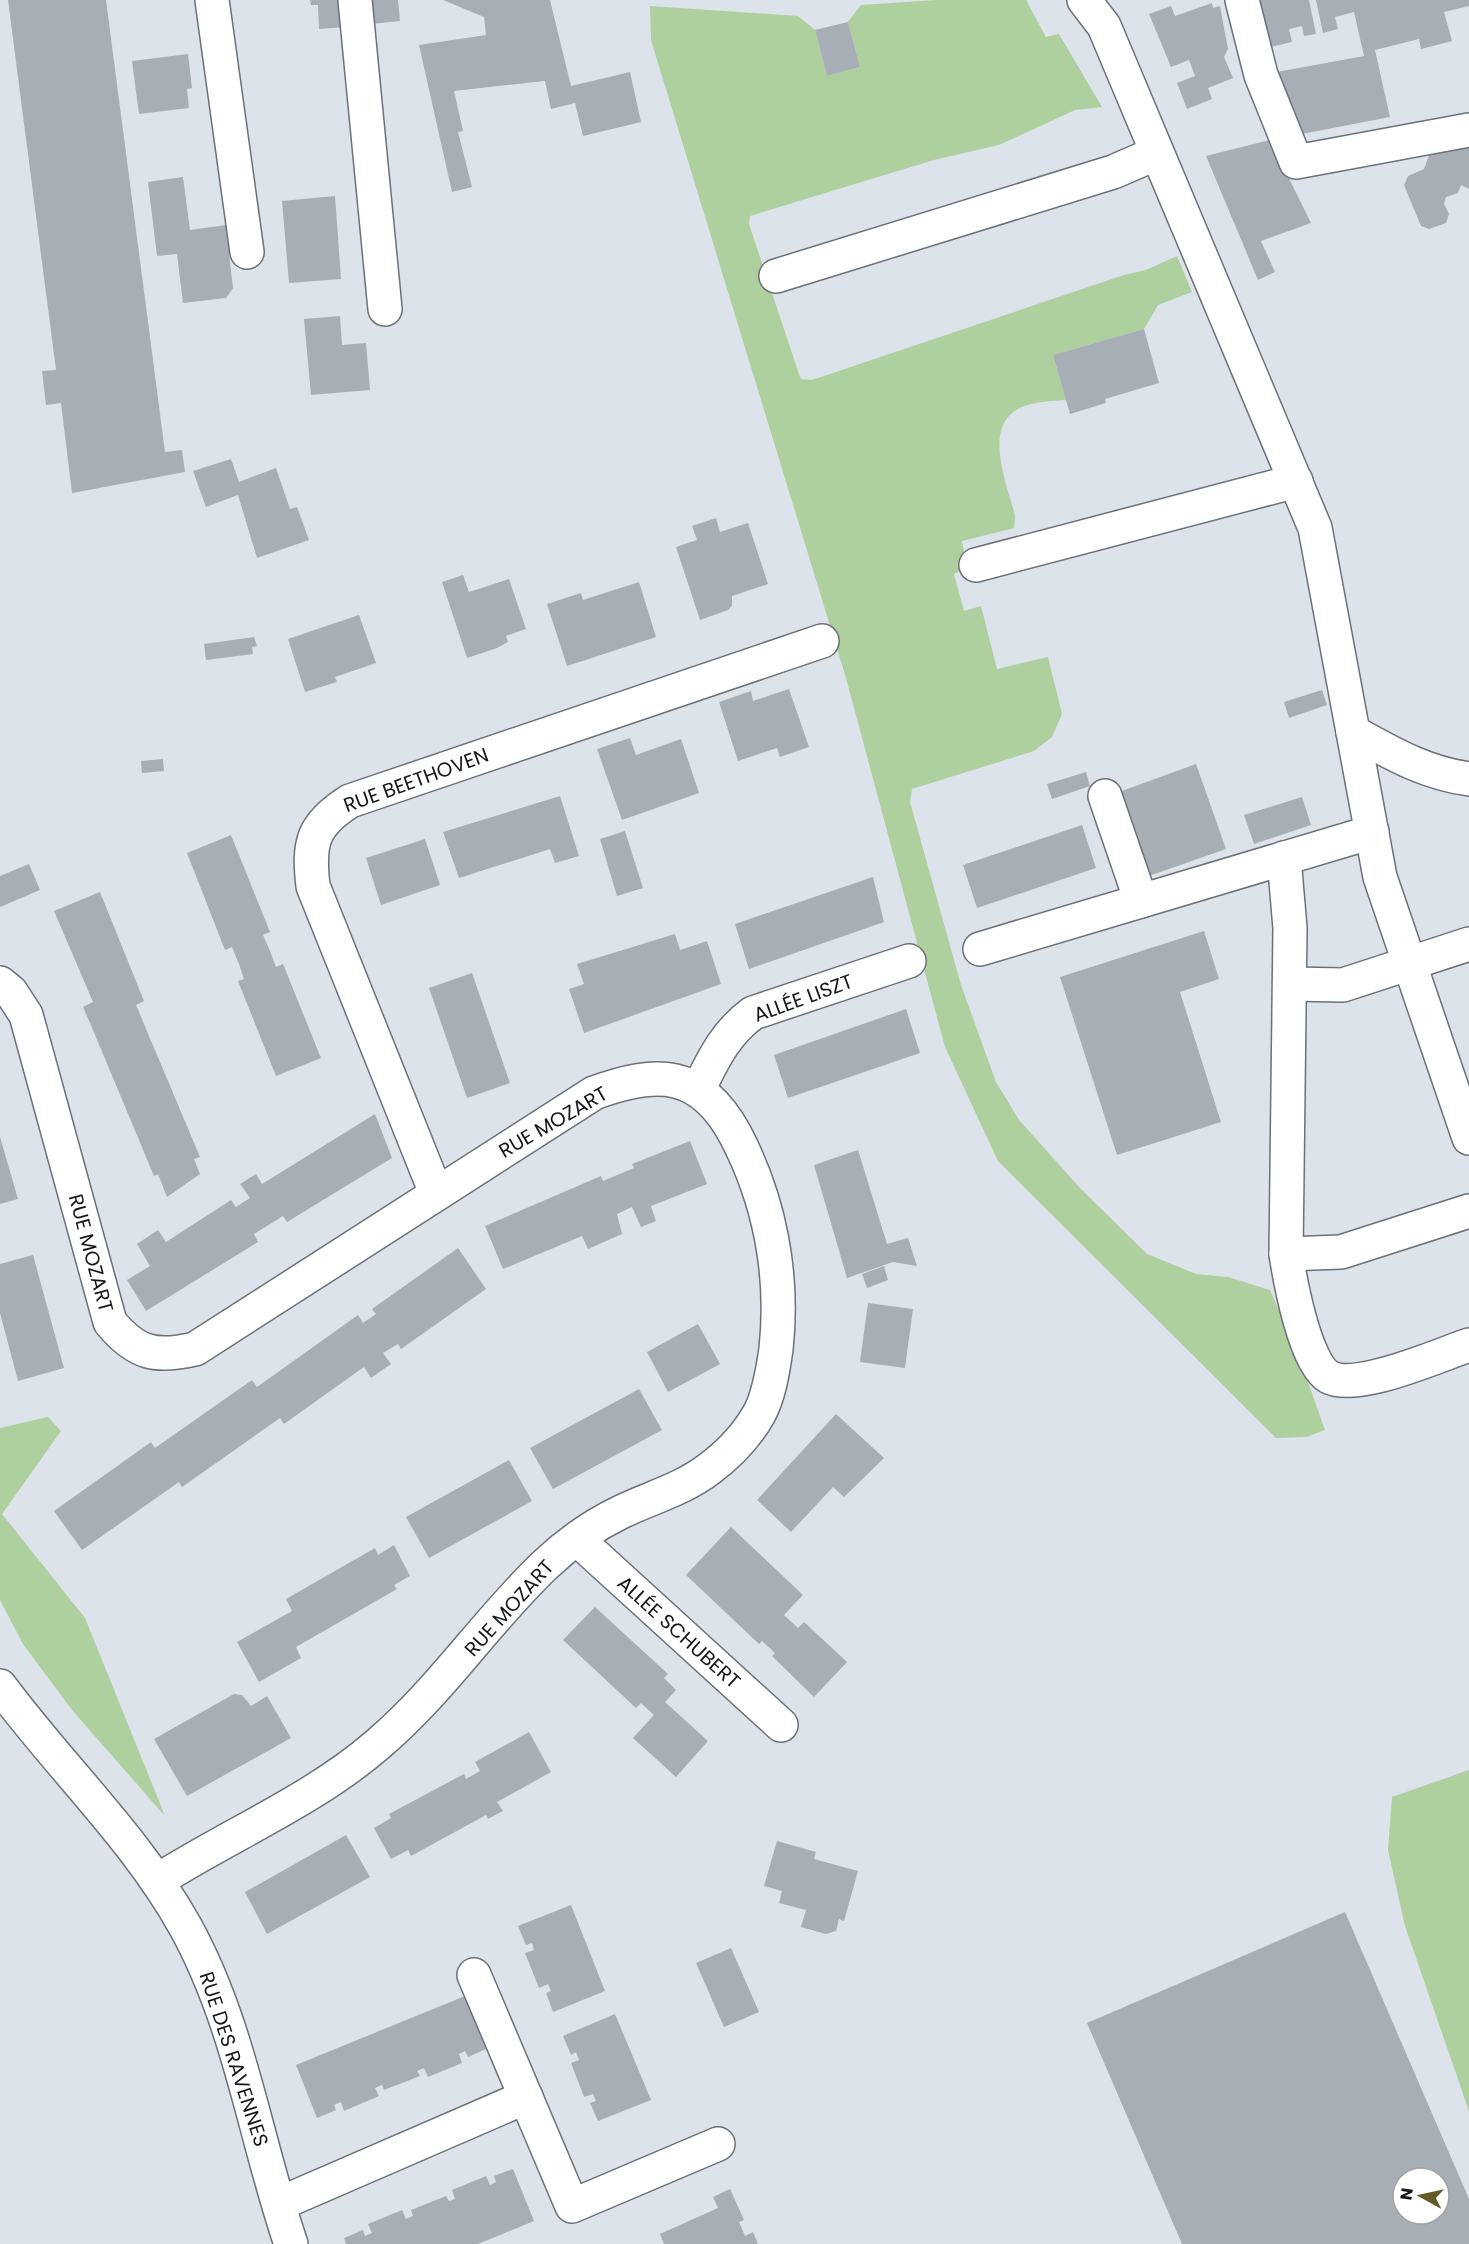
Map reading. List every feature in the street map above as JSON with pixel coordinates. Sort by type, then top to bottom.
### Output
[{"type":"street","points":[[212,0],[247,252]]},
{"type":"street","points":[[355,0],[385,309]]},
{"type":"street","points":[[1084,0],[1104,26],[1145,157],[1249,368],[1315,528],[1380,877],[1469,1138]]},
{"type":"street","points":[[1242,0],[1261,75],[1296,162],[1469,130]]},
{"type":"street","points":[[776,276],[1113,172],[1145,157]]},
{"type":"street","points":[[976,565],[1296,481]]},
{"type":"street","name":"RUE BEETHOVEN","points":[[436,1192],[313,886],[310,857],[317,830],[330,814],[350,801],[822,641]]},
{"type":"street","points":[[1353,732],[1417,767],[1469,779]]},
{"type":"street","points":[[1105,796],[1141,901]]},
{"type":"street","points":[[980,949],[1372,832]]},
{"type":"street","points":[[1284,858],[1290,928],[1286,1254],[1293,1297],[1315,1363],[1329,1377],[1347,1380],[1374,1378],[1469,1345]]},
{"type":"street","points":[[1290,984],[1343,985],[1469,944]]},
{"type":"street","name":"ALLÉE LISZT","points":[[698,1090],[721,1044],[738,1024],[753,1013],[909,961]]},
{"type":"street","name":"RUE MOZART","points":[[0,983],[11,992],[26,1015],[110,1322],[124,1339],[145,1352],[170,1355],[195,1349],[436,1192],[594,1093],[627,1081],[656,1077],[677,1081],[698,1090],[724,1114],[758,1186],[778,1272],[779,1322],[773,1370],[760,1413],[739,1442],[711,1467],[688,1483],[613,1516],[577,1539],[546,1564],[461,1661],[378,1744],[345,1771],[157,1881]]},
{"type":"street","points":[[1286,1254],[1341,1252],[1469,1211]]},
{"type":"street","name":"ALLÉE SCHUBERT","points":[[577,1539],[781,1725]]},
{"type":"street","name":"RUE DES RAVENNES","points":[[0,1686],[157,1881],[185,1926],[217,1994],[291,2244]]},
{"type":"street","points":[[474,1975],[572,2206],[718,2144]]},
{"type":"street","points":[[279,2204],[526,2097]]},
{"type":"green space","points":[[936,0],[1026,0],[1046,37],[1059,34],[1102,107],[1075,110],[999,145],[934,160],[750,216],[749,224],[801,379],[812,380],[1124,275],[1146,270],[1177,256],[1192,292],[1158,305],[1144,329],[1053,355],[1066,400],[1028,405],[1013,412],[1004,423],[1000,437],[1002,470],[1015,516],[1014,528],[962,541],[967,567],[954,574],[964,611],[981,606],[997,669],[1048,657],[1062,714],[1052,737],[1034,751],[912,789],[910,802],[961,985],[996,1082],[1019,1120],[1080,1188],[1147,1254],[1196,1274],[1228,1277],[1270,1290],[1295,1346],[1325,1430],[1306,1437],[1276,1438],[998,1161],[945,1047],[846,678],[651,40],[650,6],[798,16],[815,30],[827,76],[860,67],[848,22],[861,5]]},
{"type":"green space","points":[[48,1417],[61,1431],[2,1514],[85,1618],[165,1816],[72,1710],[23,1644],[0,1600],[0,1428]]},
{"type":"green space","points":[[1469,1770],[1469,2111],[1405,1926],[1388,1850],[1392,1797]]},
{"type":"building","points":[[8,0],[106,0],[165,452],[182,450],[185,472],[72,493],[61,403],[46,405],[42,371],[56,370]]},
{"type":"building","points":[[310,0],[344,0],[346,27],[319,29],[318,5],[311,5]]},
{"type":"building","points":[[369,0],[398,0],[400,21],[371,24]]},
{"type":"building","points":[[443,0],[550,0],[571,86],[630,72],[641,122],[583,136],[575,103],[551,109],[545,81],[454,91],[463,131],[458,132],[472,187],[452,192],[419,45],[486,35],[484,17]]},
{"type":"building","points":[[1260,0],[1309,0],[1316,34],[1304,36],[1302,26],[1289,29],[1292,42],[1271,47]]},
{"type":"building","points":[[1316,0],[1469,0],[1469,6],[1444,12],[1452,41],[1421,49],[1419,39],[1375,50],[1390,117],[1302,134],[1277,72],[1364,56],[1354,12],[1335,17],[1338,29],[1323,33]]},
{"type":"building","points":[[1212,3],[1213,8],[1220,6],[1228,49],[1224,57],[1233,78],[1208,88],[1212,99],[1187,109],[1177,83],[1195,76],[1189,60],[1171,67],[1149,14],[1171,6],[1175,16]]},
{"type":"building","points":[[848,22],[860,67],[827,76],[815,30]]},
{"type":"building","points":[[188,54],[192,88],[187,89],[189,108],[139,114],[132,61]]},
{"type":"building","points":[[1270,140],[1311,223],[1261,241],[1275,272],[1258,280],[1206,156]]},
{"type":"building","points":[[1469,141],[1469,189],[1461,185],[1458,193],[1446,197],[1444,204],[1449,214],[1446,223],[1429,229],[1421,226],[1404,185],[1408,176],[1424,169],[1431,150]]},
{"type":"building","points":[[183,177],[190,230],[233,224],[236,244],[229,254],[233,288],[226,298],[183,303],[177,254],[157,256],[148,182]]},
{"type":"building","points":[[335,196],[341,279],[289,283],[282,201]]},
{"type":"building","points":[[340,316],[342,345],[366,343],[370,390],[311,395],[304,319]]},
{"type":"building","points":[[1144,329],[1159,383],[1105,399],[1106,403],[1070,414],[1053,355]]},
{"type":"building","points":[[231,459],[239,482],[276,468],[290,509],[297,507],[309,540],[257,558],[238,495],[206,507],[193,471]]},
{"type":"building","points":[[716,518],[720,532],[748,523],[768,584],[732,596],[732,606],[728,610],[700,620],[676,547],[697,540],[692,526]]},
{"type":"building","points":[[463,575],[469,592],[509,579],[526,629],[506,636],[508,642],[497,648],[467,658],[442,582]]},
{"type":"building","points":[[639,582],[656,637],[567,666],[547,604],[581,593],[583,600]]},
{"type":"building","points":[[359,615],[376,663],[335,677],[337,682],[305,692],[288,639]]},
{"type":"building","points":[[254,637],[257,646],[252,647],[253,654],[206,660],[204,644]]},
{"type":"building","points":[[789,689],[809,747],[780,757],[777,748],[738,761],[719,702],[751,691],[753,701]]},
{"type":"building","points":[[1322,690],[1327,705],[1289,718],[1284,702]]},
{"type":"building","points":[[630,738],[636,755],[681,739],[699,793],[622,820],[597,749]]},
{"type":"building","points":[[163,759],[164,771],[142,773],[141,761]]},
{"type":"building","points":[[1196,764],[1226,849],[1149,876],[1119,792]]},
{"type":"building","points":[[1086,772],[1090,786],[1052,799],[1047,784]]},
{"type":"building","points":[[560,796],[579,856],[555,863],[550,849],[459,878],[443,832]]},
{"type":"building","points":[[1302,797],[1311,825],[1254,844],[1244,815]]},
{"type":"building","points":[[1082,825],[1096,868],[977,908],[963,865]]},
{"type":"building","points":[[625,831],[643,888],[617,896],[600,839]]},
{"type":"building","points":[[231,835],[270,932],[263,935],[276,967],[283,964],[321,1058],[276,1076],[238,981],[244,979],[239,964],[232,947],[225,950],[187,853]]},
{"type":"building","points":[[425,839],[440,885],[381,905],[366,858]]},
{"type":"building","points":[[29,864],[40,890],[0,907],[0,876]]},
{"type":"building","points":[[873,877],[884,922],[749,969],[735,924]]},
{"type":"building","points":[[100,892],[144,1001],[136,1005],[200,1157],[194,1159],[200,1174],[167,1197],[158,1174],[154,1176],[83,1007],[93,1002],[54,911]]},
{"type":"building","points":[[1204,931],[1219,979],[1180,992],[1221,1122],[1117,1155],[1060,977]]},
{"type":"building","points":[[675,934],[680,950],[707,941],[721,984],[584,1033],[569,989],[584,984],[577,964]]},
{"type":"building","points":[[472,973],[510,1083],[467,1098],[429,988]]},
{"type":"building","points":[[906,1009],[920,1053],[788,1098],[774,1055]]},
{"type":"building","points":[[375,1114],[392,1158],[287,1222],[283,1216],[254,1234],[258,1242],[146,1311],[127,1280],[150,1266],[137,1244],[158,1230],[166,1242],[231,1200],[236,1207],[250,1198],[240,1184],[256,1174],[262,1184]]},
{"type":"building","points":[[0,1137],[18,1199],[0,1204]]},
{"type":"building","points":[[690,1141],[707,1184],[651,1206],[656,1221],[641,1227],[632,1207],[617,1214],[622,1234],[588,1249],[582,1236],[503,1269],[485,1226],[601,1176],[603,1181],[634,1168],[632,1164]]},
{"type":"building","points":[[858,1150],[887,1244],[908,1238],[917,1266],[893,1262],[847,1278],[814,1165]]},
{"type":"building","points":[[458,1248],[486,1289],[401,1349],[398,1344],[383,1353],[391,1364],[371,1378],[364,1367],[284,1424],[280,1418],[182,1487],[179,1482],[82,1550],[54,1511],[151,1442],[155,1448],[252,1380],[257,1387],[358,1315],[363,1323],[376,1314],[372,1309]]},
{"type":"building","points":[[33,1255],[64,1368],[18,1381],[0,1313],[0,1264]]},
{"type":"building","points":[[884,1266],[888,1280],[867,1288],[862,1274]]},
{"type":"building","points":[[868,1303],[913,1309],[905,1368],[860,1362]]},
{"type":"building","points":[[698,1324],[720,1364],[668,1392],[647,1352]]},
{"type":"building","points":[[639,1389],[662,1430],[553,1489],[530,1448]]},
{"type":"building","points":[[836,1414],[884,1458],[844,1497],[833,1487],[791,1532],[757,1500]]},
{"type":"building","points":[[509,1460],[532,1501],[429,1558],[406,1517]]},
{"type":"building","points":[[731,1527],[803,1595],[784,1615],[798,1628],[804,1622],[847,1662],[814,1697],[772,1656],[775,1653],[762,1641],[759,1644],[686,1575]]},
{"type":"building","points":[[394,1545],[410,1576],[394,1585],[397,1589],[296,1647],[301,1658],[259,1682],[237,1642],[292,1611],[286,1599],[375,1548],[378,1555]]},
{"type":"building","points":[[595,1607],[668,1674],[664,1678],[676,1690],[665,1702],[708,1741],[676,1777],[633,1738],[654,1715],[641,1703],[636,1708],[563,1640]]},
{"type":"building","points":[[234,1694],[242,1695],[251,1706],[267,1696],[291,1738],[187,1796],[154,1739]]},
{"type":"building","points":[[529,1732],[551,1772],[497,1802],[503,1811],[488,1819],[486,1815],[411,1856],[408,1850],[391,1859],[374,1828],[391,1818],[389,1814],[464,1774],[466,1779],[480,1771],[475,1762]]},
{"type":"building","points":[[346,1835],[370,1877],[267,1934],[245,1892]]},
{"type":"building","points":[[777,1841],[816,1852],[814,1859],[858,1871],[844,1921],[839,1919],[836,1931],[826,1934],[801,1927],[806,1910],[779,1903],[782,1891],[764,1886]]},
{"type":"building","points":[[571,1905],[605,1991],[553,2012],[546,1993],[551,1991],[548,1984],[539,1988],[525,1953],[534,1950],[532,1943],[526,1945],[518,1926]]},
{"type":"building","points":[[1345,1912],[1469,2199],[1469,2244],[1182,2244],[1087,2023]]},
{"type":"building","points":[[731,1948],[759,2012],[724,2027],[696,1963]]},
{"type":"building","points":[[465,1996],[486,2049],[468,2057],[465,2051],[459,2054],[462,2063],[428,2077],[424,2068],[417,2071],[420,2076],[384,2090],[382,2085],[375,2088],[379,2096],[344,2111],[341,2102],[334,2105],[336,2110],[317,2118],[296,2065]]},
{"type":"building","points":[[615,2014],[651,2100],[598,2121],[590,2103],[596,2101],[593,2094],[584,2097],[571,2063],[579,2060],[576,2052],[571,2055],[563,2036]]},
{"type":"building","points":[[513,2169],[534,2221],[478,2244],[346,2244],[344,2238],[363,2230],[365,2236],[372,2233],[368,2224],[402,2210],[406,2219],[413,2216],[411,2210],[446,2196],[449,2201],[455,2199],[452,2190],[486,2176],[490,2185],[496,2182],[494,2176]]},
{"type":"building","points":[[730,2189],[744,2220],[739,2222],[745,2236],[753,2232],[758,2244],[664,2244],[660,2234],[718,2208],[713,2197]]}]
